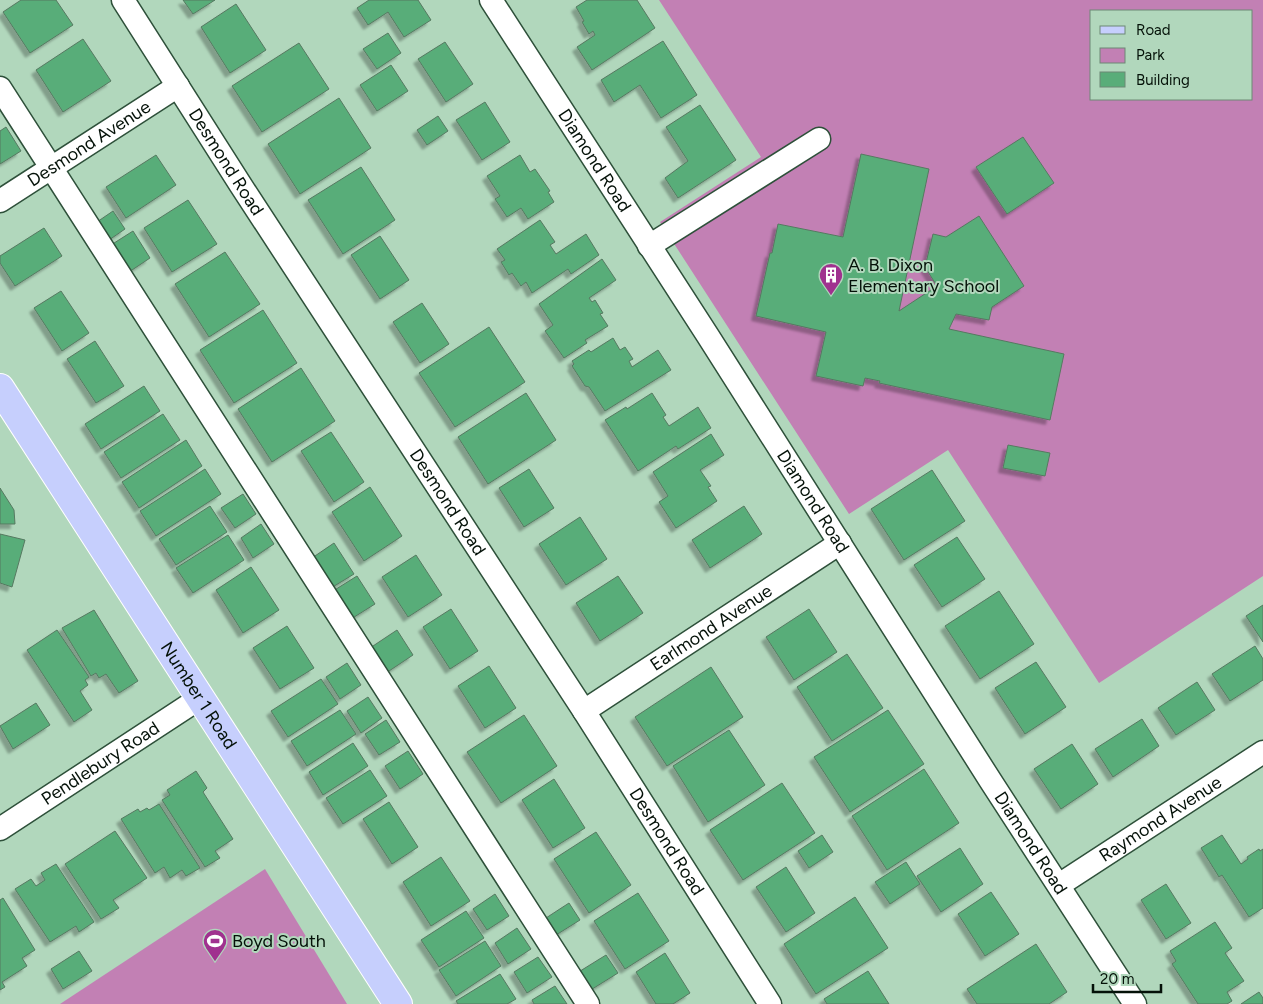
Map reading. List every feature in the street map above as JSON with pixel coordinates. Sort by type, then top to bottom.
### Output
[{"type":"main road","name":"Number 1 Road","points":[[0,388],[398,1004]]},
{"type":"street","name":"Desmond Road","points":[[124,0],[240,184],[584,711],[770,1004]]},
{"type":"street","name":"Diamond Road","points":[[491,0],[1135,1004]]},
{"type":"street","name":"Desmond Avenue","points":[[0,201],[178,86]]},
{"type":"street","points":[[0,88],[588,1004]]},
{"type":"street","points":[[649,246],[819,139]]},
{"type":"street","name":"Earlmond Avenue","points":[[584,711],[840,543]]},
{"type":"street","name":"Pendlebury Road","points":[[0,829],[200,698]]},
{"type":"street","name":"Raymond Avenue","points":[[1059,885],[1263,752]]},
{"type":"green space","points":[[659,0],[1263,0],[1263,576],[1099,683],[948,450],[849,514],[660,222],[761,157]]},
{"type":"green space","points":[[265,869],[347,1004],[60,1004]]},
{"type":"building","points":[[21,0],[56,0],[73,25],[30,53],[3,12]]},
{"type":"building","points":[[183,0],[215,0],[193,14]]},
{"type":"building","points":[[369,0],[418,0],[431,20],[404,37],[388,12],[368,25],[357,8]]},
{"type":"building","points":[[587,0],[637,0],[655,28],[592,70],[577,47],[595,35],[593,31],[589,34],[576,7]]},
{"type":"building","points":[[236,4],[266,50],[230,73],[201,27]]},
{"type":"building","points":[[388,33],[401,53],[377,69],[363,49]]},
{"type":"building","points":[[83,39],[111,81],[63,112],[36,70]]},
{"type":"building","points":[[663,41],[697,95],[661,118],[640,85],[614,102],[601,80]]},
{"type":"building","points":[[445,42],[473,84],[446,102],[418,59]]},
{"type":"building","points":[[299,43],[329,89],[262,132],[232,86]]},
{"type":"building","points":[[391,65],[408,91],[377,111],[360,85]]},
{"type":"building","points":[[339,98],[371,148],[300,194],[268,144]]},
{"type":"building","points":[[485,102],[510,142],[482,160],[456,120]]},
{"type":"building","points":[[700,105],[736,160],[678,198],[665,178],[688,161],[666,127]]},
{"type":"building","points":[[438,116],[448,131],[427,145],[417,130]]},
{"type":"building","points":[[6,127],[21,151],[0,164],[0,131]]},
{"type":"building","points":[[1023,137],[1054,183],[1007,214],[976,167]]},
{"type":"building","name":"A. B. Dixon Elementary School","points":[[861,154],[929,169],[899,311],[937,286],[925,267],[933,234],[946,237],[979,216],[1024,286],[992,307],[989,320],[956,314],[949,329],[1064,354],[1050,420],[879,383],[880,381],[865,378],[863,386],[816,376],[826,332],[756,316],[778,224],[843,237]]},
{"type":"building","points":[[156,155],[176,185],[126,218],[106,187]]},
{"type":"building","points":[[520,155],[530,172],[535,169],[550,191],[548,192],[554,202],[528,219],[521,208],[507,217],[495,199],[500,196],[487,176]]},
{"type":"building","points":[[361,167],[395,220],[343,254],[308,200]]},
{"type":"building","points":[[188,200],[217,244],[172,272],[144,228]]},
{"type":"building","points":[[113,211],[125,229],[109,240],[97,222]]},
{"type":"building","points":[[540,220],[555,242],[550,245],[556,254],[586,234],[599,255],[571,274],[568,269],[532,293],[526,282],[521,286],[512,273],[509,275],[501,262],[505,260],[497,249]]},
{"type":"building","points":[[44,228],[62,256],[15,286],[0,263],[0,256]]},
{"type":"building","points":[[133,231],[150,258],[129,272],[111,245]]},
{"type":"building","points":[[380,236],[409,280],[380,299],[351,255]]},
{"type":"building","points":[[225,252],[260,304],[209,337],[175,284]]},
{"type":"building","points":[[602,259],[616,280],[589,298],[592,302],[595,300],[603,313],[600,314],[608,326],[585,340],[587,343],[564,358],[545,331],[553,325],[539,304]]},
{"type":"building","points":[[61,291],[89,333],[62,351],[34,308]]},
{"type":"building","points":[[422,303],[449,344],[420,363],[393,322]]},
{"type":"building","points":[[263,310],[297,363],[234,403],[200,350]]},
{"type":"building","points":[[489,327],[525,382],[455,427],[419,373]]},
{"type":"building","points":[[613,338],[620,350],[625,347],[633,359],[629,361],[632,367],[658,350],[671,370],[605,411],[589,387],[585,386],[572,366],[574,364],[572,361]]},
{"type":"building","points":[[95,341],[124,386],[96,403],[67,359]]},
{"type":"building","points":[[301,368],[335,421],[272,462],[238,409]]},
{"type":"building","points":[[144,386],[160,411],[101,449],[85,424]]},
{"type":"building","points":[[526,393],[556,440],[488,484],[458,437]]},
{"type":"building","points":[[652,393],[666,415],[663,417],[669,426],[698,407],[711,428],[678,449],[676,446],[638,471],[605,420]]},
{"type":"building","points":[[163,414],[180,440],[121,478],[104,452]]},
{"type":"building","points":[[331,432],[364,482],[334,502],[301,451]]},
{"type":"building","points":[[711,434],[724,455],[700,470],[711,486],[708,487],[717,501],[676,528],[659,502],[668,496],[653,472]]},
{"type":"building","points":[[186,440],[202,466],[139,508],[122,482]]},
{"type":"building","points":[[1008,445],[1050,453],[1045,476],[1003,468]]},
{"type":"building","points":[[205,469],[221,494],[156,536],[140,511]]},
{"type":"building","points":[[529,469],[554,508],[524,527],[499,488]]},
{"type":"building","points":[[932,470],[965,521],[904,560],[871,509]]},
{"type":"building","points":[[370,487],[402,536],[364,561],[332,512]]},
{"type":"building","points":[[0,488],[14,510],[15,524],[0,524]]},
{"type":"building","points":[[243,494],[256,514],[235,528],[221,508]]},
{"type":"building","points":[[210,506],[227,532],[176,565],[159,539]]},
{"type":"building","points":[[744,506],[762,534],[710,568],[692,540]]},
{"type":"building","points":[[580,517],[607,559],[566,585],[539,544]]},
{"type":"building","points":[[261,524],[274,544],[253,558],[241,538]]},
{"type":"building","points":[[0,534],[25,540],[12,587],[0,583]]},
{"type":"building","points":[[228,535],[244,560],[193,593],[176,568]]},
{"type":"building","points":[[957,537],[985,579],[942,607],[914,565]]},
{"type":"building","points":[[334,543],[354,574],[331,588],[312,558]]},
{"type":"building","points":[[416,555],[442,595],[408,617],[382,577]]},
{"type":"building","points":[[251,567],[279,610],[243,633],[216,590]]},
{"type":"building","points":[[357,576],[375,604],[351,619],[333,591]]},
{"type":"building","points":[[618,576],[643,613],[600,641],[576,603]]},
{"type":"building","points":[[999,591],[1034,644],[980,679],[945,626]]},
{"type":"building","points":[[1263,605],[1263,642],[1246,616]]},
{"type":"building","points":[[451,609],[478,651],[450,669],[423,627]]},
{"type":"building","points":[[809,609],[837,652],[794,680],[766,637]]},
{"type":"building","points":[[94,610],[138,681],[119,693],[106,674],[99,678],[96,673],[91,676],[62,628]]},
{"type":"building","points":[[287,626],[314,668],[280,689],[253,648]]},
{"type":"building","points":[[57,630],[89,677],[85,680],[88,685],[80,691],[92,710],[74,722],[27,650]]},
{"type":"building","points":[[397,630],[413,655],[386,673],[370,648]]},
{"type":"building","points":[[1255,646],[1263,659],[1263,680],[1230,701],[1212,674]]},
{"type":"building","points":[[847,654],[883,708],[832,741],[797,687]]},
{"type":"building","points":[[1036,662],[1066,707],[1025,734],[995,688]]},
{"type":"building","points":[[347,663],[361,685],[340,699],[326,677]]},
{"type":"building","points":[[489,666],[516,708],[485,728],[458,686]]},
{"type":"building","points":[[711,667],[743,717],[667,766],[635,717]]},
{"type":"building","points":[[321,679],[338,704],[288,737],[271,711]]},
{"type":"building","points":[[1197,682],[1215,710],[1176,735],[1158,708]]},
{"type":"building","points":[[368,697],[382,718],[361,733],[347,711]]},
{"type":"building","points":[[36,703],[50,725],[13,749],[0,726]]},
{"type":"building","points":[[340,710],[356,734],[307,766],[291,741]]},
{"type":"building","points":[[888,710],[924,764],[850,812],[814,757]]},
{"type":"building","points":[[524,715],[557,766],[501,803],[467,752]]},
{"type":"building","points":[[1142,719],[1159,746],[1113,777],[1095,749]]},
{"type":"building","points":[[386,720],[400,742],[379,755],[365,734]]},
{"type":"building","points":[[729,730],[765,785],[708,822],[673,766]]},
{"type":"building","points":[[353,743],[368,766],[323,795],[309,772]]},
{"type":"building","points":[[1072,744],[1098,784],[1061,809],[1034,769]]},
{"type":"building","points":[[408,751],[423,774],[400,789],[385,766]]},
{"type":"building","points":[[924,769],[959,823],[887,870],[852,816]]},
{"type":"building","points":[[370,770],[387,796],[343,824],[326,798]]},
{"type":"building","points":[[196,771],[207,788],[203,792],[233,839],[215,851],[220,858],[205,867],[162,800],[170,795],[167,790]]},
{"type":"building","points":[[554,779],[585,828],[553,848],[522,800]]},
{"type":"building","points":[[782,783],[815,833],[743,880],[710,830]]},
{"type":"building","points":[[389,802],[418,847],[392,864],[363,819]]},
{"type":"building","points":[[159,804],[200,868],[186,876],[182,870],[170,878],[164,867],[155,873],[121,819],[138,809],[140,812],[147,808],[149,810]]},
{"type":"building","points":[[115,831],[147,878],[113,900],[119,908],[101,919],[65,864]]},
{"type":"building","points":[[596,832],[631,885],[589,913],[554,859]]},
{"type":"building","points":[[822,835],[833,852],[809,868],[798,851]]},
{"type":"building","points":[[1222,835],[1241,864],[1248,859],[1247,857],[1259,849],[1260,851],[1263,849],[1263,908],[1249,917],[1222,875],[1219,877],[1201,848]]},
{"type":"building","points":[[960,848],[983,884],[941,912],[917,876]]},
{"type":"building","points":[[441,857],[470,901],[431,926],[403,882]]},
{"type":"building","points":[[906,862],[920,884],[890,904],[875,882]]},
{"type":"building","points":[[56,864],[94,922],[79,932],[76,926],[50,942],[15,889],[31,879],[36,886],[45,880],[41,873]]},
{"type":"building","points":[[786,867],[815,913],[786,932],[756,887]]},
{"type":"building","points":[[1166,884],[1191,923],[1166,939],[1141,900]]},
{"type":"building","points":[[991,892],[1019,934],[985,956],[958,914]]},
{"type":"building","points":[[638,893],[669,941],[625,969],[594,921]]},
{"type":"building","points":[[495,894],[509,916],[487,930],[473,909]]},
{"type":"building","points":[[855,897],[888,948],[816,994],[784,944]]},
{"type":"building","points":[[3,898],[35,950],[22,958],[27,966],[2,982],[5,987],[0,990],[0,900]]},
{"type":"building","points":[[569,903],[580,920],[556,935],[546,918]]},
{"type":"building","points":[[466,911],[484,938],[439,967],[421,940]]},
{"type":"building","points":[[1215,922],[1232,948],[1225,953],[1244,981],[1227,992],[1232,1001],[1227,1004],[1198,1004],[1172,964],[1176,961],[1170,951]]},
{"type":"building","points":[[517,928],[531,949],[508,964],[495,943]]},
{"type":"building","points":[[485,941],[501,966],[456,996],[439,970]]},
{"type":"building","points":[[1036,944],[1067,992],[1049,1004],[977,1004],[967,989]]},
{"type":"building","points":[[79,951],[92,971],[63,989],[51,969]]},
{"type":"building","points":[[665,953],[690,993],[673,1004],[656,1004],[636,972]]},
{"type":"building","points":[[606,955],[618,973],[589,991],[577,973]]},
{"type":"building","points":[[538,957],[552,977],[527,993],[514,972]]},
{"type":"building","points":[[868,971],[889,1004],[827,1004],[824,999]]},
{"type":"building","points":[[500,974],[516,999],[507,1004],[458,1004],[456,1001]]},
{"type":"building","points":[[555,986],[567,1004],[534,1004],[532,1000]]},
{"type":"building","points":[[1259,992],[1263,998],[1263,1004],[1241,1004]]},
{"type":"place","name":"A. B. Dixon Elementary School","points":[[831,296]]},
{"type":"place","name":"Boyd South","points":[[215,962]]}]
